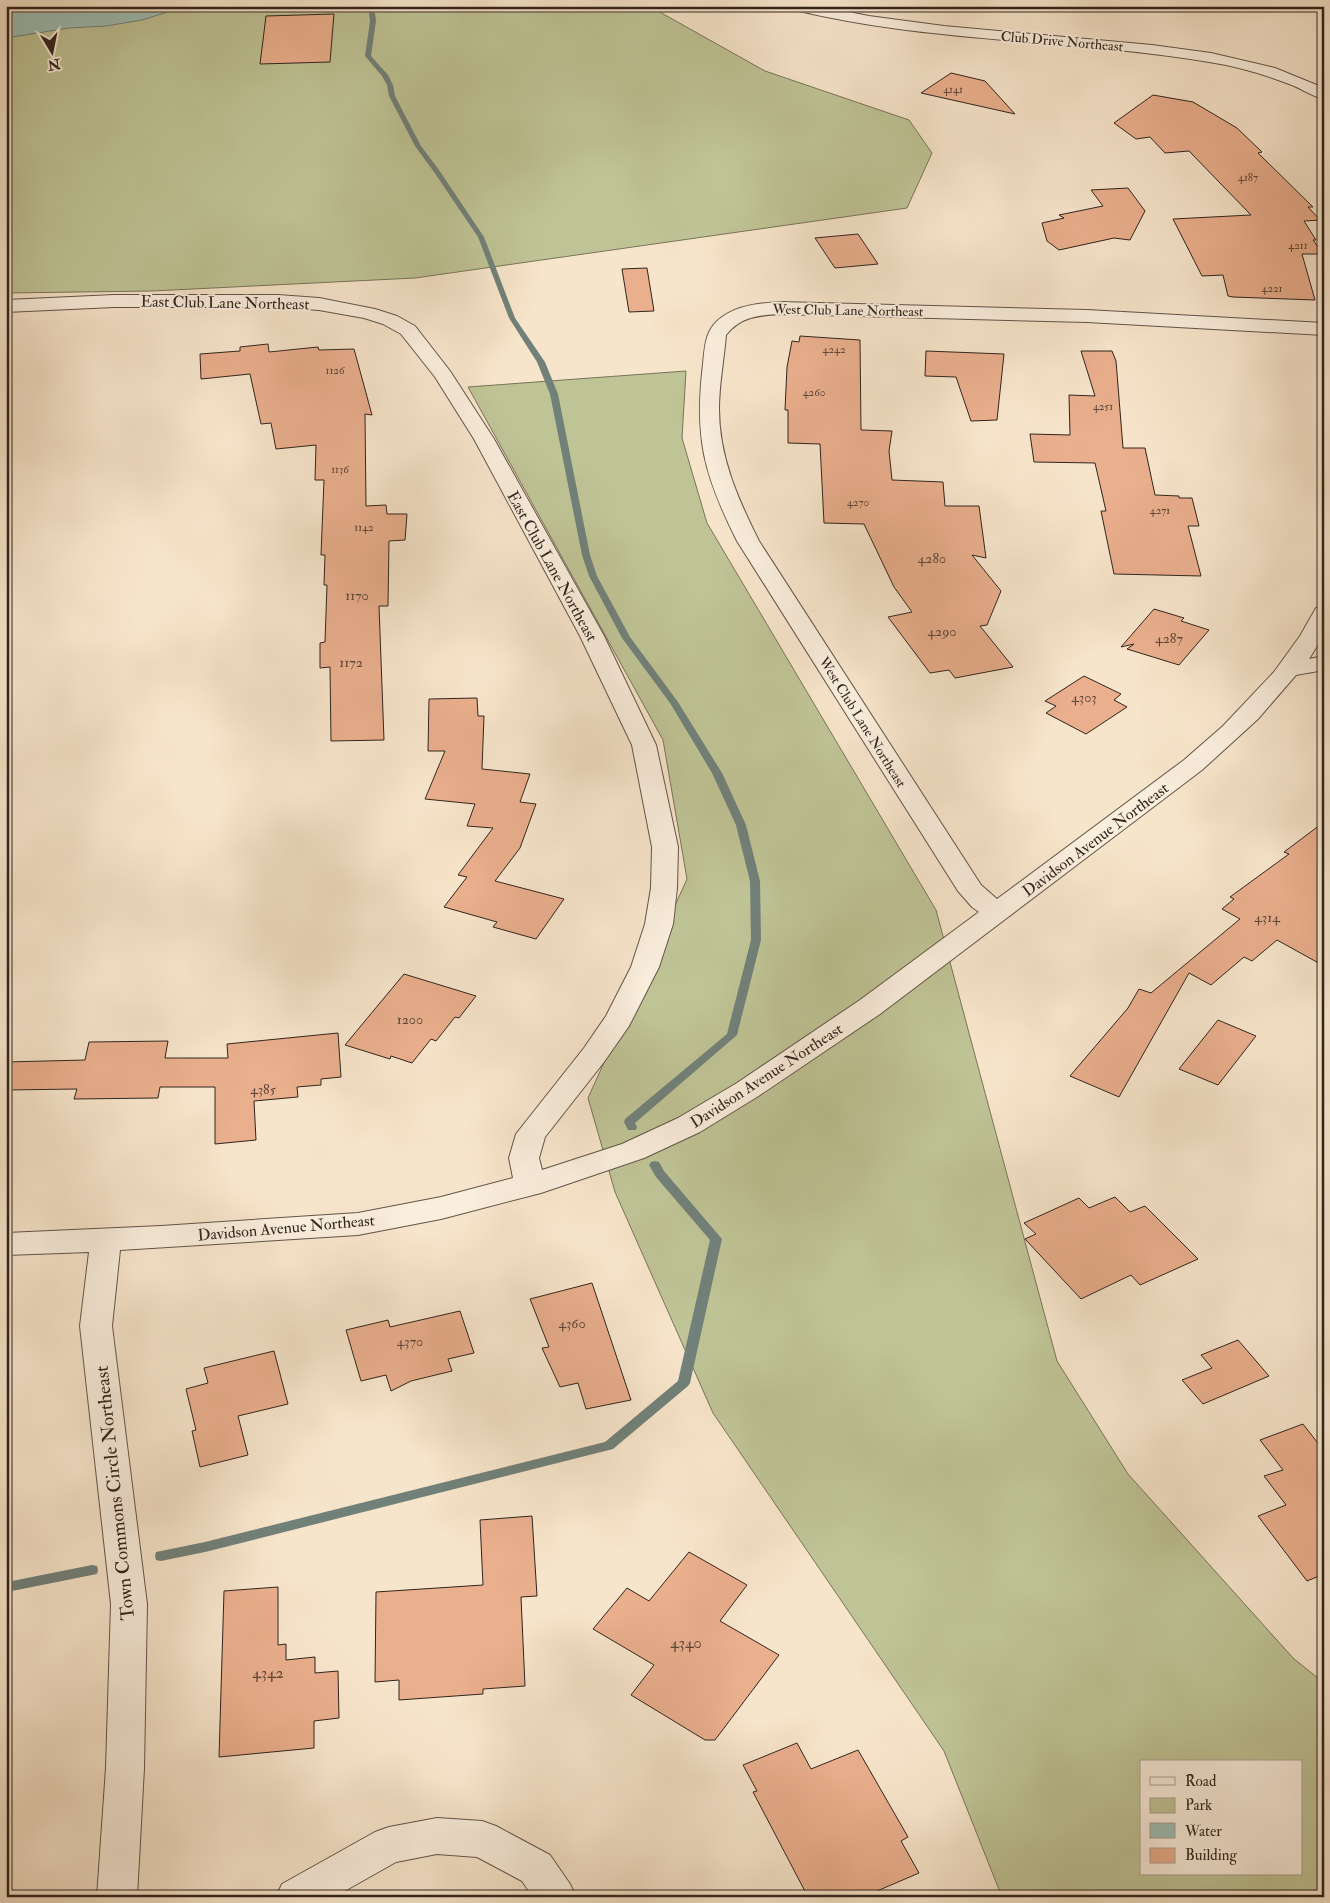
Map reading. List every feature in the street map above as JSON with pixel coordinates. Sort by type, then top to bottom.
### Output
[{"type":"street","name":"Club Drive Northeast","points":[[796,6],[850,18],[908,27],[1198,54],[1252,66],[1324,94]]},
{"type":"street","name":"East Club Lane Northeast","points":[[6,306],[114,301],[278,301],[319,304],[368,313],[390,320],[408,330],[443,375],[484,439],[592,636],[644,744],[665,848],[664,888],[659,924],[645,967],[619,1019],[594,1056],[531,1134],[524,1158],[530,1185]]},
{"type":"street","name":"West Club Lane Northeast","points":[[999,912],[981,901],[971,891],[748,541],[726,500],[713,458],[708,418],[716,335],[723,324],[733,317],[764,309],[781,308],[1087,316],[1324,329]]},
{"type":"street","name":"Davidson Avenue Northeast","points":[[6,1244],[358,1224],[441,1208],[530,1185],[633,1151],[689,1124],[747,1090],[870,1007],[1193,765],[1235,729],[1291,669],[1324,613]]},
{"type":"street","points":[[1291,669],[1324,663]]},
{"type":"street","name":"Town Commons Circle Northeast","points":[[106,1239],[96,1326],[129,1604],[125,1768],[117,1897]]},
{"type":"street","points":[[296,1897],[389,1845],[437,1836],[482,1839],[536,1868],[556,1897]]},
{"type":"green space","points":[[6,6],[649,6],[765,71],[909,120],[932,153],[907,208],[415,278],[152,291],[6,293]]},
{"type":"green space","points":[[686,371],[682,438],[707,523],[936,910],[1057,1361],[1128,1474],[1293,1658],[1324,1683],[1324,1897],[1002,1897],[944,1751],[713,1413],[615,1192],[588,1098],[687,879],[663,740],[468,387]]},
{"type":"water","points":[[6,6],[187,6],[142,20],[106,26],[69,28],[6,38]]},
{"type":"building","points":[[334,14],[330,62],[260,64],[266,16]]},
{"type":"building","points":[[951,73],[985,81],[1015,114],[921,93]]},
{"type":"building","points":[[1153,95],[1193,102],[1237,128],[1262,152],[1258,153],[1313,207],[1308,207],[1320,220],[1304,221],[1316,240],[1313,240],[1323,254],[1302,254],[1315,300],[1228,296],[1223,275],[1202,276],[1173,219],[1251,215],[1189,151],[1165,153],[1150,137],[1136,139],[1114,123]]},
{"type":"building","points":[[1128,188],[1145,211],[1130,240],[1114,238],[1059,250],[1047,241],[1042,223],[1064,218],[1059,215],[1103,206],[1091,190]]},
{"type":"building","points":[[858,234],[878,264],[835,268],[815,238]]},
{"type":"building","points":[[647,268],[654,311],[629,312],[622,269]]},
{"type":"building","points":[[800,336],[860,340],[861,430],[892,431],[889,451],[892,480],[943,482],[945,506],[979,506],[986,558],[972,555],[1001,591],[987,625],[980,626],[1013,667],[955,678],[949,670],[930,673],[888,617],[912,612],[894,587],[864,524],[824,523],[820,444],[788,443],[788,410],[785,410],[787,367],[792,341],[799,342]]},
{"type":"building","points":[[268,344],[269,352],[318,347],[319,350],[354,349],[372,415],[365,414],[366,506],[386,505],[387,514],[407,514],[405,540],[389,541],[388,606],[379,606],[384,740],[331,741],[330,667],[320,668],[320,643],[325,642],[327,585],[324,585],[325,555],[321,555],[324,480],[315,480],[316,445],[276,449],[271,423],[261,424],[250,374],[201,379],[200,354],[240,351],[240,347]]},
{"type":"building","points":[[926,351],[1004,354],[997,420],[971,421],[956,377],[925,376]]},
{"type":"building","points":[[1081,351],[1112,351],[1116,361],[1123,448],[1145,448],[1155,495],[1192,498],[1199,526],[1188,526],[1201,576],[1114,574],[1101,511],[1106,511],[1095,463],[1034,462],[1030,434],[1070,435],[1069,395],[1095,396]]},
{"type":"building","points":[[1154,609],[1184,618],[1181,621],[1209,630],[1179,665],[1127,649],[1134,644],[1121,647]]},
{"type":"building","points":[[1084,676],[1121,694],[1114,700],[1127,707],[1086,734],[1046,713],[1056,706],[1045,701]]},
{"type":"building","points":[[477,698],[478,716],[484,716],[482,769],[530,774],[520,802],[536,804],[520,848],[495,881],[564,899],[536,939],[493,927],[497,922],[444,907],[467,877],[458,875],[493,828],[467,826],[475,804],[425,799],[445,751],[428,751],[429,699]]},
{"type":"building","points":[[1324,822],[1324,966],[1277,940],[1252,961],[1244,957],[1211,985],[1189,973],[1119,1097],[1070,1076],[1128,1008],[1139,989],[1151,993],[1240,919],[1222,909],[1234,899],[1230,897],[1289,854],[1284,852]]},
{"type":"building","points":[[404,974],[476,996],[459,1018],[455,1017],[436,1041],[431,1039],[412,1063],[391,1056],[390,1059],[345,1045]]},
{"type":"building","points":[[1218,1020],[1256,1036],[1218,1085],[1179,1069]]},
{"type":"building","points":[[338,1033],[341,1077],[321,1079],[321,1085],[297,1087],[298,1097],[254,1101],[256,1140],[215,1144],[215,1087],[160,1087],[158,1098],[74,1099],[77,1089],[6,1090],[6,1062],[85,1060],[89,1042],[168,1041],[165,1058],[228,1058],[227,1044]]},
{"type":"building","points":[[1115,1197],[1130,1212],[1145,1206],[1198,1259],[1140,1285],[1131,1275],[1081,1299],[1025,1239],[1036,1234],[1024,1223],[1079,1198],[1089,1208]]},
{"type":"building","points":[[592,1283],[631,1400],[586,1409],[578,1383],[560,1387],[542,1348],[549,1347],[530,1299]]},
{"type":"building","points":[[460,1311],[474,1353],[448,1359],[452,1371],[411,1381],[391,1391],[386,1375],[361,1381],[346,1330],[388,1320],[390,1327]]},
{"type":"building","points":[[1238,1340],[1269,1376],[1203,1404],[1182,1380],[1212,1368],[1201,1355]]},
{"type":"building","points":[[274,1351],[288,1404],[238,1416],[248,1455],[200,1467],[192,1431],[196,1430],[186,1389],[208,1383],[204,1368]]},
{"type":"building","points":[[1303,1424],[1324,1451],[1324,1574],[1307,1581],[1258,1516],[1286,1505],[1264,1476],[1283,1470],[1260,1440]]},
{"type":"building","points":[[532,1516],[537,1596],[521,1597],[525,1686],[483,1689],[483,1694],[399,1700],[399,1680],[375,1682],[376,1592],[483,1585],[480,1520]]},
{"type":"building","points":[[689,1552],[747,1585],[720,1621],[779,1655],[715,1740],[705,1740],[631,1695],[654,1665],[593,1629],[627,1588],[649,1601]]},
{"type":"building","points":[[278,1587],[278,1645],[286,1644],[286,1660],[315,1657],[315,1673],[338,1671],[339,1718],[314,1721],[314,1748],[219,1757],[224,1591]]},
{"type":"building","points":[[797,1743],[811,1769],[858,1750],[908,1837],[901,1841],[919,1873],[863,1897],[808,1897],[753,1792],[757,1791],[743,1765]]},
{"type":"waterway","points":[[371,6],[373,21],[368,56],[385,75],[390,85],[392,96],[418,146],[481,237],[512,318],[541,362],[554,394],[586,555],[593,576],[626,638],[674,702],[717,773],[741,825],[755,881],[756,940],[732,1035],[629,1122],[632,1127]]},
{"type":"waterway","points":[[161,1556],[205,1547],[609,1446],[684,1383],[716,1239],[660,1174],[655,1165]]},
{"type":"waterway","points":[[12,1586],[92,1570]]}]
